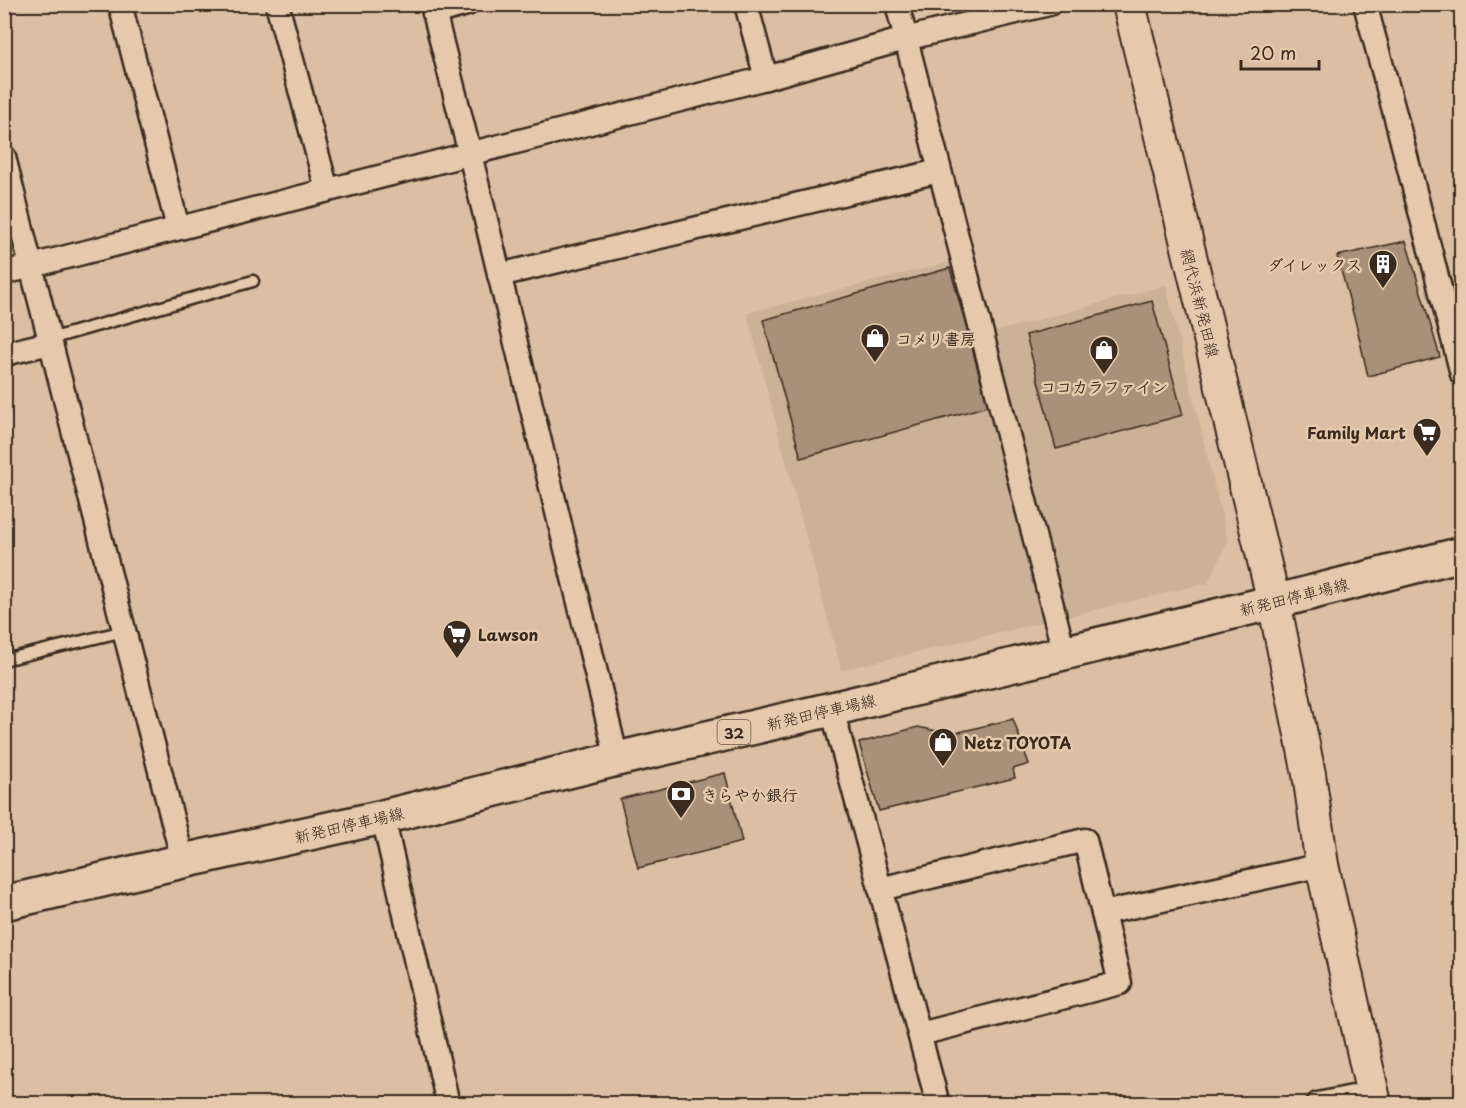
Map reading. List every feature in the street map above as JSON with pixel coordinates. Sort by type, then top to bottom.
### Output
[{"type":"main road","name":"網代浜新発田線","points":[[1129,4],[1274,602],[1309,774],[1322,865],[1374,1098]]},
{"type":"main road","name":"新発田停車場線","points":[[4,903],[832,709],[1274,602],[1461,554]]},
{"type":"street","points":[[120,4],[178,228]]},
{"type":"street","points":[[277,4],[327,190]]},
{"type":"street","points":[[467,4],[433,9],[617,759]]},
{"type":"street","points":[[746,4],[766,78]]},
{"type":"street","points":[[897,4],[1064,652]]},
{"type":"street","points":[[4,273],[766,78],[905,39],[1049,4]]},
{"type":"street","points":[[1365,4],[1461,374]]},
{"type":"street","points":[[4,157],[183,861]]},
{"type":"street","points":[[499,275],[939,171]]},
{"type":"street","points":[[4,354],[50,341]]},
{"type":"street","points":[[832,709],[939,1104]]},
{"type":"street","points":[[382,816],[448,1104]]},
{"type":"street","points":[[880,889],[1085,840],[1120,983],[920,1034]]},
{"type":"street","points":[[1103,913],[1322,865]]},
{"type":"street","points":[[1318,1104],[1374,1098]]},
{"type":"lane","points":[[50,341],[254,281]]},
{"type":"lane","points":[[4,660],[124,631]]},
{"type":"shaded area","points":[[974,256],[994,332],[1166,285],[1228,542],[1208,583],[841,670],[747,313]]},
{"type":"building","name":"ダイレックス","points":[[1406,241],[1440,357],[1368,376],[1337,256]]},
{"type":"building","name":"コメリ書房","points":[[950,268],[988,406],[801,458],[763,320]]},
{"type":"building","name":"ココカラファイン","points":[[1152,301],[1183,415],[1056,449],[1026,335]]},
{"type":"building","name":"Netz TOYOTA","points":[[1013,719],[1029,764],[1013,769],[1015,778],[879,811],[859,743],[918,727],[951,734]]},
{"type":"building","name":"きらやか銀行","points":[[725,773],[742,842],[638,868],[620,799]]},
{"type":"place","name":"ダイレックス","points":[[1383,290]]},
{"type":"place","name":"コメリ書房","points":[[875,364]]},
{"type":"place","name":"ココカラファイン","points":[[1104,376]]},
{"type":"place","name":"Family Mart","points":[[1427,458]]},
{"type":"place","name":"Lawson","points":[[457,660]]},
{"type":"place","name":"Netz TOYOTA","points":[[943,768]]},
{"type":"place","name":"きらやか銀行","points":[[681,820]]}]
